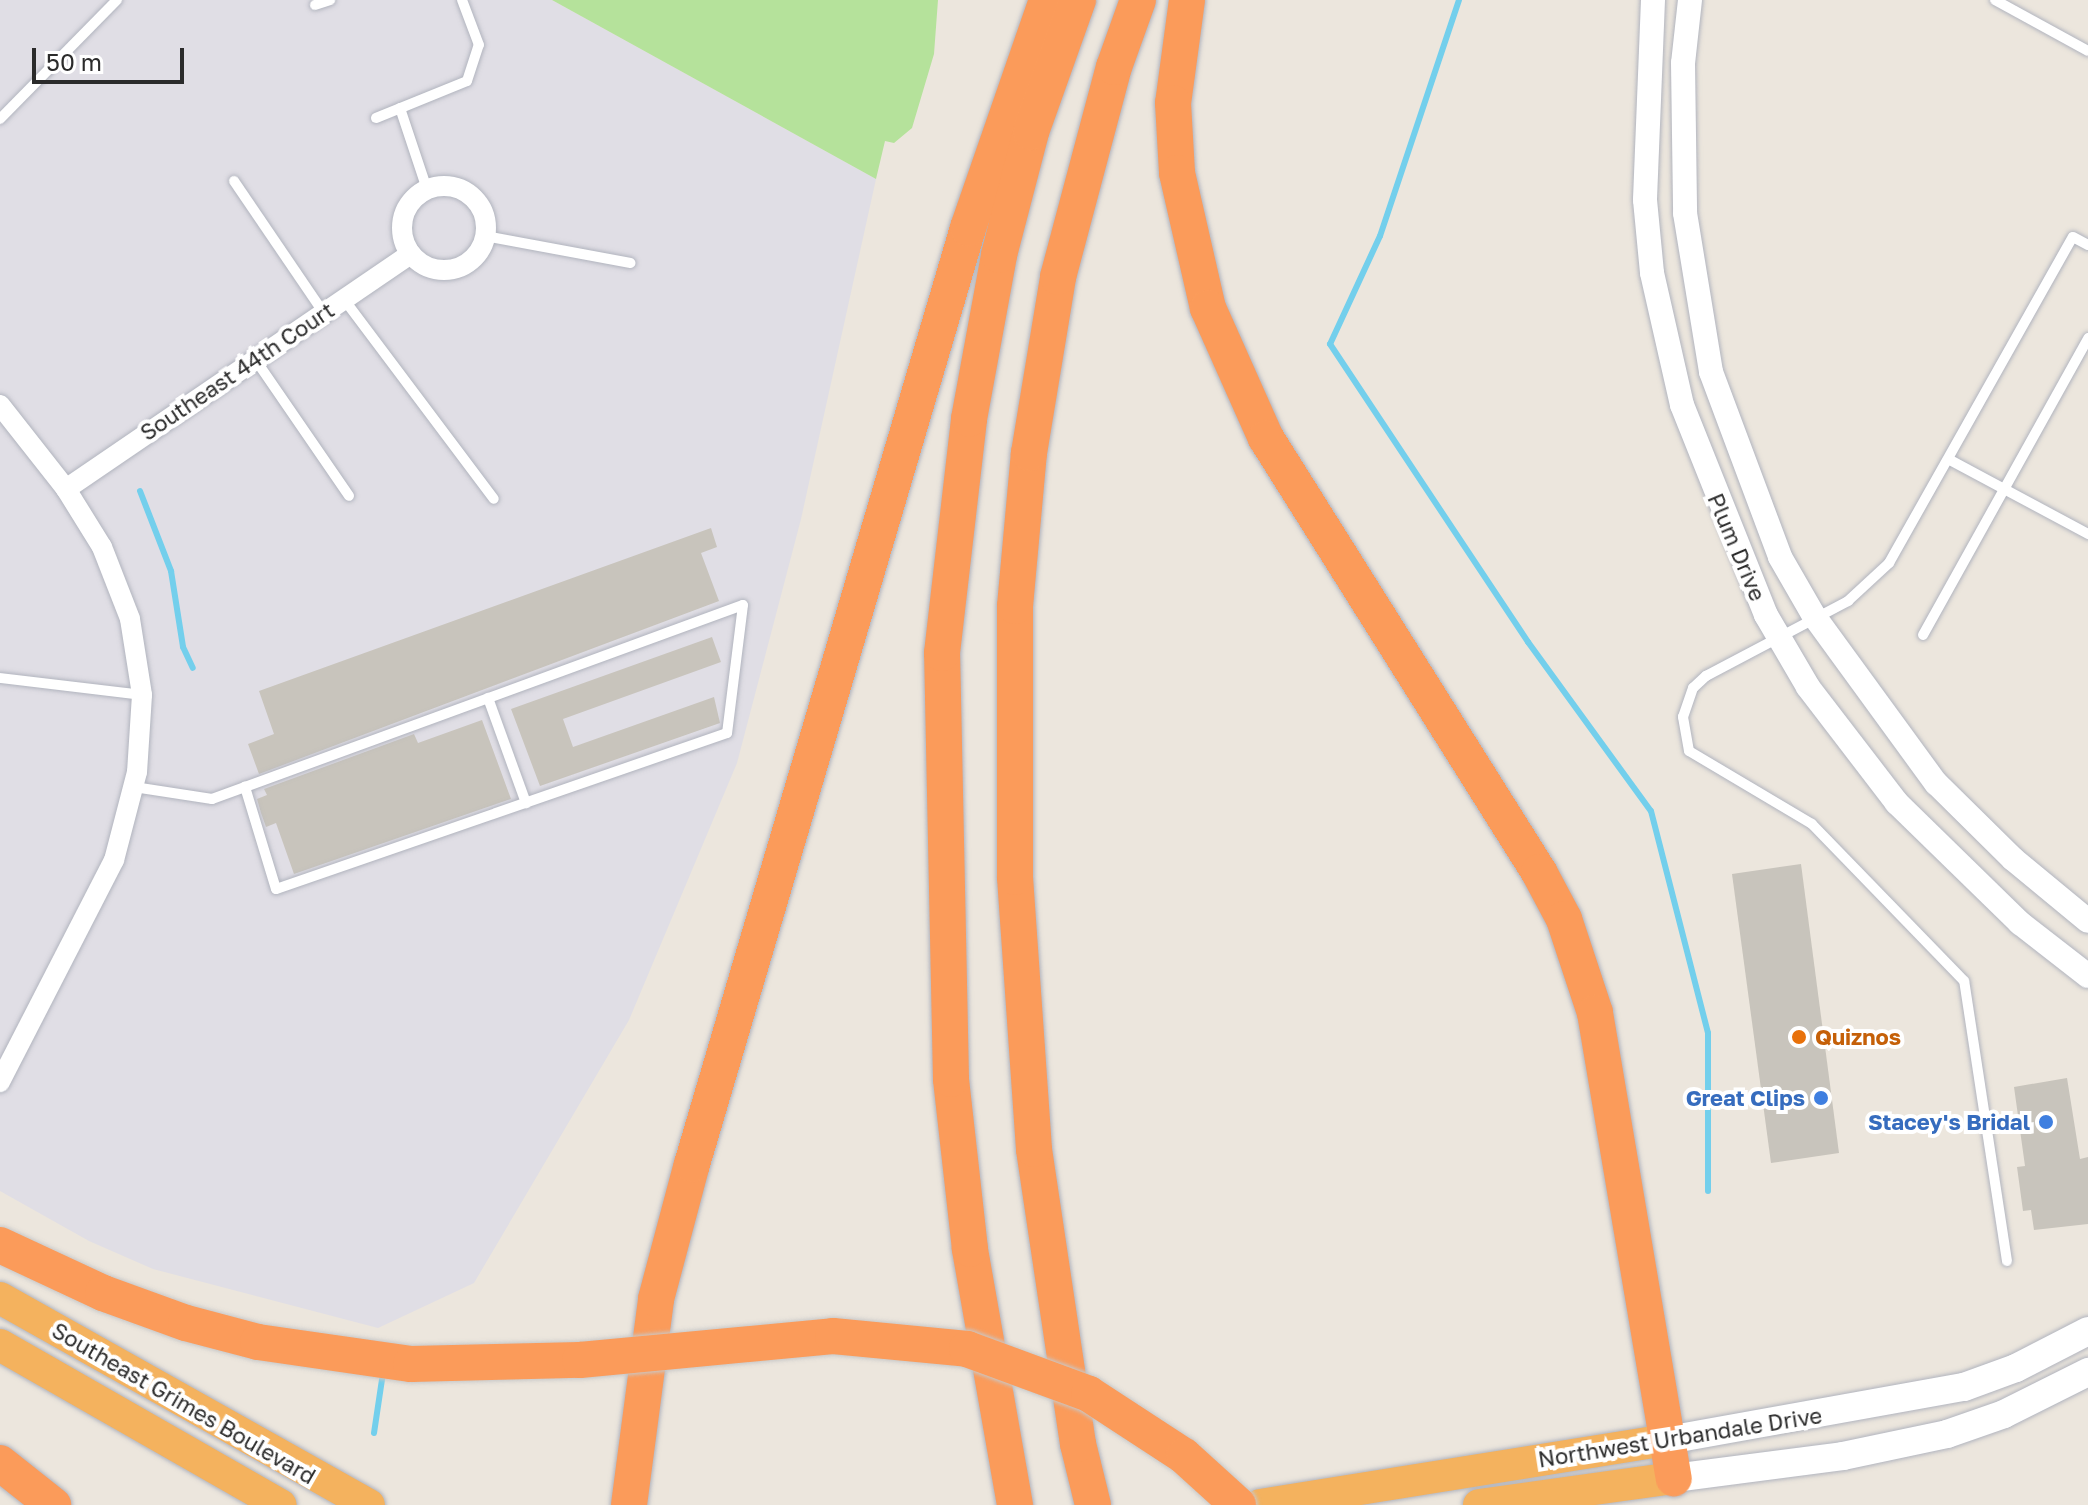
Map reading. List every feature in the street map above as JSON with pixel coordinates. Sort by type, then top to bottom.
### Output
[{"type":"highway","points":[[629,1505],[656,1299],[692,1164],[968,228],[1047,0]]},
{"type":"highway","points":[[1015,1505],[970,1249],[951,1079],[942,653],[969,419],[999,255],[1031,132],[1078,0]]},
{"type":"highway","points":[[1093,1505],[1078,1444],[1033,1134],[1015,877],[1015,606],[1029,453],[1058,277],[1114,67],[1138,0]]},
{"type":"highway","points":[[1187,0],[1173,103],[1176,159],[1189,241],[1208,308],[1266,438],[1539,872],[1564,919],[1595,1013],[1674,1478]]},
{"type":"highway","points":[[0,1245],[103,1293],[186,1323],[258,1342],[411,1364],[580,1360],[833,1336],[967,1349],[1089,1394],[1153,1433],[1238,1505]]},
{"type":"highway","name":"Southeast Grimes Boulevard","points":[[0,1298],[369,1505]]},
{"type":"highway","name":"Southeast Grimes Boulevard","points":[[0,1345],[281,1505]]},
{"type":"highway","name":"Northwest Urbandale Drive","points":[[1260,1505],[1668,1440]]},
{"type":"highway","points":[[0,1463],[53,1505]]},
{"type":"highway","name":"Northwest Urbandale Drive","points":[[1479,1505],[1674,1478]]},
{"type":"main road","name":"Northwest Urbandale Drive","points":[[1668,1440],[1952,1390],[2016,1368],[2088,1331]]},
{"type":"main road","name":"Northwest Urbandale Drive","points":[[1674,1478],[1857,1453],[1947,1434],[2004,1414],[2088,1372]]},
{"type":"street","name":"Plum Drive","points":[[1653,0],[1645,200],[1652,273],[1682,405],[1777,637],[1808,687],[1897,803],[2010,914],[2088,976]]},
{"type":"street","name":"Plum Drive","points":[[1690,0],[1683,63],[1685,213],[1711,372],[1767,528],[1814,616],[1936,783],[2013,859],[2088,921]]},
{"type":"street","points":[[449,187],[470,196],[484,214],[485,236],[472,260],[459,268],[432,270],[410,254],[402,236],[403,217],[427,189],[449,187]]},
{"type":"street","name":"Southeast 44th Court","points":[[66,489],[410,254]]},
{"type":"street","points":[[0,405],[66,489],[118,582],[130,619],[142,695],[134,787],[114,860],[0,1082]]},
{"type":"lane","points":[[0,119],[117,0]]},
{"type":"lane","points":[[315,5],[330,0]]},
{"type":"lane","points":[[376,118],[455,88],[473,72],[479,45],[462,0]]},
{"type":"lane","points":[[1995,0],[2088,51]]},
{"type":"lane","points":[[400,108],[427,189]]},
{"type":"lane","points":[[234,181],[323,312]]},
{"type":"lane","points":[[485,236],[631,263]]},
{"type":"lane","points":[[2007,1261],[1964,981],[1812,824],[1699,758],[1684,741],[1683,717],[1693,688],[1814,616],[1848,601],[1889,563],[1950,460],[2073,237],[2088,245]]},
{"type":"lane","points":[[343,298],[494,499]]},
{"type":"lane","points":[[1923,635],[2088,338]]},
{"type":"lane","points":[[255,359],[349,496]]},
{"type":"lane","points":[[1950,460],[2088,534]]},
{"type":"lane","points":[[134,787],[212,799],[743,605],[727,733],[276,889],[245,787]]},
{"type":"lane","points":[[0,678],[142,695]]},
{"type":"lane","points":[[488,698],[526,803]]},
{"type":"shaded area","points":[[0,0],[552,0],[876,179],[801,519],[737,763],[629,1020],[474,1283],[378,1328],[153,1269],[89,1241],[0,1191]]},
{"type":"green space","points":[[552,0],[938,0],[934,54],[912,128],[894,143],[885,141],[876,179]]},
{"type":"building","points":[[711,528],[717,547],[701,553],[719,601],[259,774],[248,744],[274,734],[259,691]]},
{"type":"building","points":[[712,637],[721,662],[563,719],[573,747],[714,697],[720,723],[540,786],[511,709]]},
{"type":"building","points":[[482,720],[511,799],[294,874],[276,823],[266,827],[261,813],[257,799],[267,795],[264,789],[414,734],[418,743]]},
{"type":"building","points":[[1801,864],[1839,1153],[1771,1163],[1732,874]]},
{"type":"building","name":"Stacey's Bridal","points":[[2067,1078],[2080,1159],[2088,1157],[2088,1224],[2034,1230],[2031,1210],[2023,1211],[2017,1167],[2025,1166],[2014,1087]]},
{"type":"waterway","points":[[1459,0],[1380,236],[1330,344],[1528,642],[1651,811],[1708,1033],[1708,1191]]},
{"type":"waterway","points":[[140,491],[171,571],[183,647],[193,668]]},
{"type":"waterway","points":[[374,1433],[383,1373]]},
{"type":"place","name":"Quiznos","points":[[1799,1037]]},
{"type":"place","name":"Great Clips","points":[[1821,1098]]},
{"type":"place","name":"Stacey's Bridal","points":[[2046,1122]]}]
